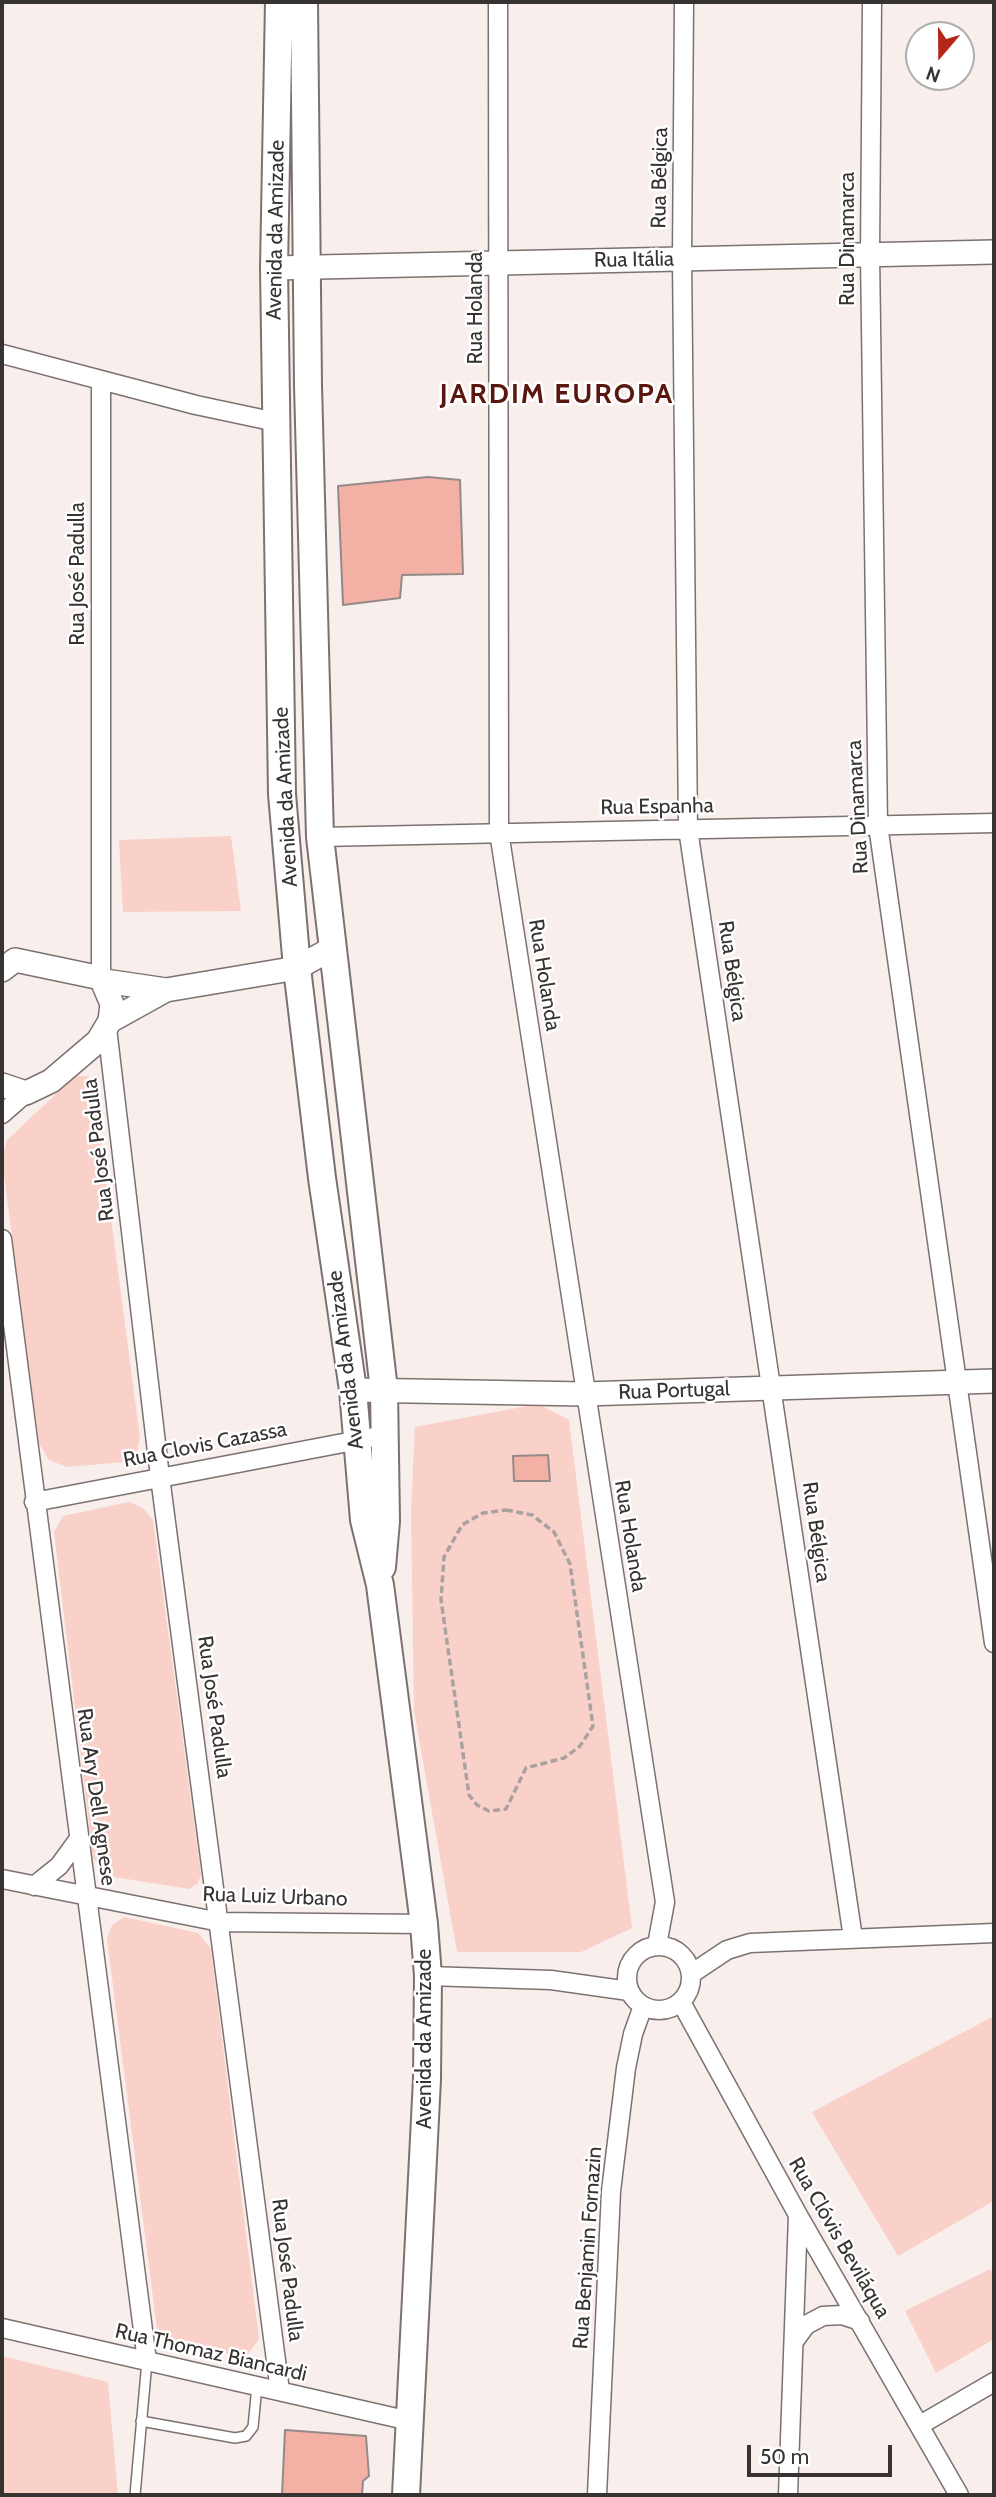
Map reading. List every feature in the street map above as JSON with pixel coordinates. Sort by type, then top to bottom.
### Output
[{"type":"main road","name":"Avenida da Amizade","points":[[279,2],[274,268],[282,794],[297,968],[322,1178],[353,1390],[364,1520],[380,1586],[424,1924],[428,1976],[427,2079],[406,2495]]},
{"type":"main road","name":"Avenida da Amizade","points":[[304,2],[306,266],[320,837],[384,1390],[386,1521],[380,1586]]},
{"type":"main road","points":[[282,794],[299,832],[320,837]]},
{"type":"street","name":"Rua Holanda","points":[[498,2],[499,832],[665,1902],[657,1945]]},
{"type":"street","name":"Rua Bélgica","points":[[684,2],[682,259],[688,829],[853,1938]]},
{"type":"street","name":"Rua Dinamarca","points":[[872,2],[870,254],[878,825],[994,1643]]},
{"type":"street","name":"Rua Itália","points":[[274,268],[994,252]]},
{"type":"street","points":[[2,354],[276,422]]},
{"type":"street","name":"Rua José Padulla","points":[[101,380],[103,980]]},
{"type":"street","name":"Rua Espanha","points":[[320,837],[994,823]]},
{"type":"street","points":[[6,963],[166,990],[297,968],[331,949]]},
{"type":"street","points":[[103,980],[112,1004],[109,1025]]},
{"type":"street","points":[[2,1114],[26,1093],[51,1082],[91,1047],[109,1025],[166,990]]},
{"type":"street","name":"Rua José Padulla","points":[[109,1025],[160,1477],[220,1922],[279,2392]]},
{"type":"street","points":[[2,1085],[26,1093]]},
{"type":"street","name":"Rua Ary Dell Agnese","points":[[2,1239],[147,2361]]},
{"type":"street","name":"Rua Portugal","points":[[353,1390],[585,1394],[994,1381]]},
{"type":"street","name":"Rua Clovis Cazassa","points":[[34,1502],[356,1438],[385,1435]]},
{"type":"street","points":[[34,1886],[59,1866],[78,1840]]},
{"type":"street","name":"Rua Luiz Urbano","points":[[2,1879],[220,1922],[424,1924]]},
{"type":"street","points":[[691,1974],[708,1961],[750,1943],[994,1933]]},
{"type":"street","points":[[428,1976],[551,1980],[629,1991],[643,2006],[663,2010],[681,2002],[691,1984],[691,1974],[683,1956],[667,1946],[657,1945],[635,1956],[628,1966],[629,1991]]},
{"type":"street","name":"Rua Clóvis Beviláqua","points":[[681,2002],[798,2215],[960,2495]]},
{"type":"street","name":"Rua Benjamin Fornazin","points":[[597,2495],[611,2191],[626,2068],[633,2034],[643,2006]]},
{"type":"street","points":[[788,2495],[798,2215]]},
{"type":"street","points":[[794,2340],[806,2325],[823,2316],[842,2315],[860,2322]]},
{"type":"street","name":"Rua Thomaz Biancardi","points":[[2,2329],[410,2421]]},
{"type":"street","points":[[920,2425],[994,2382]]},
{"type":"lane","points":[[135,2495],[147,2361]]},
{"type":"lane","points":[[141,2421],[235,2438],[246,2436],[253,2427],[257,2386]]},
{"type":"path","points":[[506,1510],[532,1515],[554,1532],[570,1564],[593,1726],[580,1746],[564,1758],[526,1768],[506,1809],[489,1811],[477,1805],[469,1795],[464,1763],[441,1600],[444,1558],[462,1525],[483,1513],[506,1510]]},
{"type":"shaded area","points":[[231,836],[241,911],[123,912],[119,840]]},
{"type":"shaded area","points":[[75,1076],[87,1076],[93,1081],[140,1438],[137,1452],[126,1462],[67,1467],[49,1460],[39,1443],[2,1160],[7,1140]]},
{"type":"shaded area","points":[[538,1404],[569,1420],[632,1928],[581,1952],[457,1952],[414,1711],[411,1509],[415,1427]]},
{"type":"shaded area","points":[[129,1502],[143,1508],[153,1520],[201,1874],[198,1883],[189,1889],[114,1877],[93,1858],[54,1532],[63,1516]]},
{"type":"shaded area","points":[[124,1917],[198,1933],[211,1949],[259,2339],[249,2353],[242,2357],[170,2342],[157,2329],[107,1939],[112,1925]]},
{"type":"shaded area","points":[[994,2016],[994,2201],[898,2256],[812,2112]]},
{"type":"shaded area","points":[[990,2269],[994,2277],[994,2339],[936,2373],[905,2311]]},
{"type":"shaded area","points":[[2,2356],[108,2382],[118,2495],[2,2495]]},
{"type":"building","points":[[428,477],[460,480],[463,574],[402,575],[400,598],[343,605],[338,486]]},
{"type":"building","points":[[548,1455],[550,1481],[514,1481],[513,1456]]},
{"type":"building","points":[[285,2430],[366,2436],[369,2476],[363,2481],[362,2495],[282,2495]]},
{"type":"district","name":"JARDIM EUROPA","points":[[557,395]]}]
